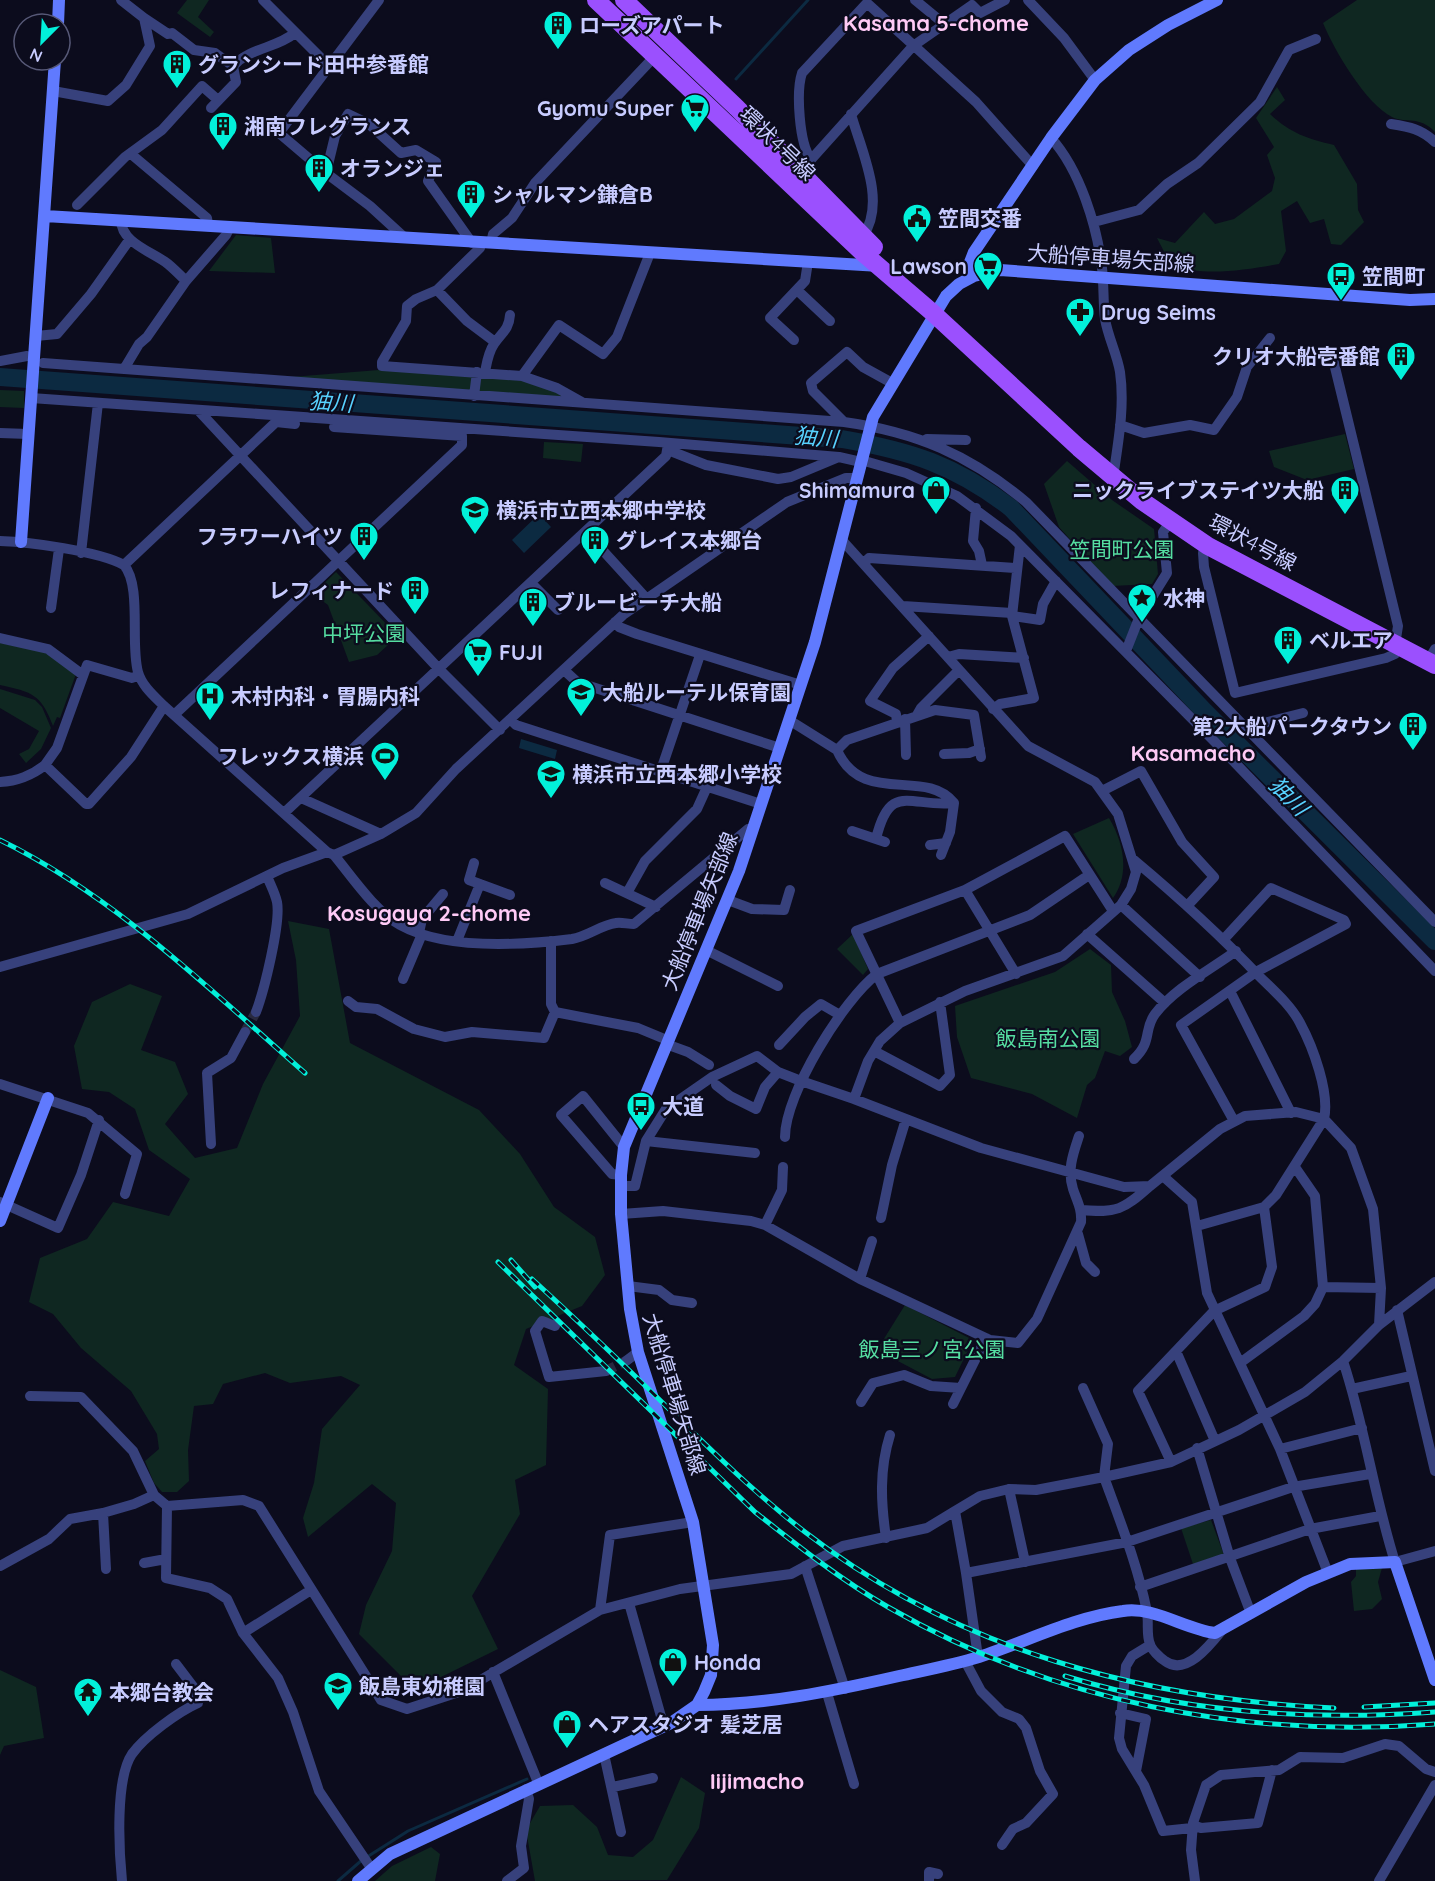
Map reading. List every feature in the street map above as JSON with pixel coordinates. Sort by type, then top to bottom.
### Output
[{"type":"main road","name":"環状4号線","points":[[596,0],[1113,478],[1170,522],[1208,546],[1397,646],[1433,658]]},
{"type":"main road","name":"環状4号線","points":[[624,0],[805,166],[885,266]]},
{"type":"street","points":[[121,0],[144,18],[168,34],[172,33],[194,50],[215,54],[234,66]]},
{"type":"street","points":[[263,0],[330,67]]},
{"type":"street","points":[[380,0],[279,133],[370,206],[405,238]]},
{"type":"street","points":[[915,0],[943,23]]},
{"type":"street","points":[[805,166],[913,46],[972,4],[980,13],[1005,0]]},
{"type":"street","points":[[1028,0],[1057,30],[1095,80]]},
{"type":"street","points":[[972,277],[967,270],[974,252],[1051,138],[1095,80],[1129,50],[1168,25],[1217,0]]},
{"type":"street","points":[[805,166],[806,153],[802,136],[802,73],[867,3],[976,102],[1033,166]]},
{"type":"street","points":[[53,91],[108,101],[126,85],[150,46],[144,18]]},
{"type":"street","points":[[234,66],[254,50],[275,45],[296,33]]},
{"type":"street","points":[[1094,222],[1139,210],[1167,184],[1198,164],[1260,102],[1274,71],[1289,50],[1316,39]]},
{"type":"street","points":[[582,402],[557,388],[522,376],[382,366],[406,321],[407,306],[416,299],[437,290],[480,248],[481,243],[512,218],[534,183],[655,56]]},
{"type":"street","points":[[77,205],[125,157],[162,130],[202,86],[214,104],[236,82],[234,66]]},
{"type":"street","points":[[21,542],[54,72]]},
{"type":"street","points":[[326,173],[335,136],[348,114],[369,124],[401,153],[416,150],[436,162],[428,181],[481,243]]},
{"type":"street","points":[[851,114],[873,194],[871,224],[862,236]]},
{"type":"street","points":[[1391,124],[1425,132],[1435,142]]},
{"type":"street","points":[[1051,138],[1075,171],[1085,206],[1094,222],[1103,277],[1105,319],[1120,372],[1120,425],[1113,478]]},
{"type":"street","points":[[131,154],[207,218],[208,225]]},
{"type":"street","points":[[45,216],[885,266]]},
{"type":"street","points":[[121,220],[121,228],[130,239],[169,264],[186,281]]},
{"type":"street","points":[[124,369],[139,344],[147,337],[186,281],[226,235],[230,227]]},
{"type":"street","points":[[36,336],[57,334],[92,294],[130,239]]},
{"type":"street","points":[[522,376],[559,325],[603,354],[617,337],[650,253]]},
{"type":"street","points":[[794,340],[770,318],[807,276],[808,262]]},
{"type":"street","name":"大船停車場矢部線","points":[[697,1705],[711,1675],[713,1660],[705,1584],[693,1522],[638,1352],[628,1287],[621,1214],[624,1147],[666,1042],[728,900],[753,829],[815,642],[857,478],[864,461],[870,427],[892,383],[933,313],[959,284],[972,277],[1000,270],[1410,300],[1435,299]]},
{"type":"street","points":[[437,290],[467,321],[495,342]]},
{"type":"street","points":[[797,290],[830,321]]},
{"type":"street","points":[[474,396],[488,356],[495,342],[509,326],[510,315]]},
{"type":"street","points":[[1120,425],[1144,433],[1190,425],[1214,430],[1237,397],[1247,367],[1270,338]]},
{"type":"street","points":[[844,422],[813,391],[811,383],[847,352],[863,367],[892,383]]},
{"type":"street","points":[[1235,693],[1395,654],[1398,626],[1332,355]]},
{"type":"street","points":[[0,361],[34,361],[474,396],[844,422],[924,439],[966,440]]},
{"type":"street","points":[[31,397],[668,447],[839,457],[864,461],[938,487],[976,508],[1020,545],[1126,651],[1435,971]]},
{"type":"street","points":[[81,553],[98,403]]},
{"type":"street","points":[[198,410],[439,669],[500,730]]},
{"type":"street","points":[[124,566],[276,422],[462,436],[462,445],[174,715]]},
{"type":"street","points":[[0,433],[28,434]]},
{"type":"street","points":[[924,439],[974,464],[1026,501],[1435,922]]},
{"type":"street","points":[[668,447],[706,465],[778,479],[791,477],[839,457]]},
{"type":"street","points":[[284,813],[666,456],[668,447]]},
{"type":"street","points":[[0,968],[188,914],[267,876],[381,834],[416,813],[456,769],[615,622],[787,502],[846,478],[857,478]]},
{"type":"street","points":[[976,508],[973,541],[980,551],[982,565]]},
{"type":"street","points":[[1126,651],[1139,618],[1167,573],[1163,532],[1170,522]]},
{"type":"street","points":[[586,532],[647,599]]},
{"type":"street","points":[[841,539],[1028,746],[1086,776],[1102,791],[1118,814],[1134,860],[1134,881],[1117,908],[1063,956],[965,991],[900,1023],[880,1041],[854,1099]]},
{"type":"street","points":[[0,541],[21,542],[81,553],[124,566],[132,581],[139,675],[164,706],[330,854],[384,913],[400,925],[421,933],[457,941],[551,941],[579,938],[615,923],[634,924],[720,850],[748,829],[753,829]]},
{"type":"street","points":[[993,709],[1000,704],[1034,698],[1012,615],[1015,568],[1020,545]]},
{"type":"street","points":[[1208,546],[1203,553],[1204,567],[1235,693],[1237,718]]},
{"type":"street","points":[[51,608],[59,549]]},
{"type":"street","points":[[864,562],[869,558],[1015,568]]},
{"type":"street","points":[[903,606],[1012,615],[1040,620],[1042,604],[1056,581]]},
{"type":"street","points":[[531,583],[558,610]]},
{"type":"street","points":[[615,622],[619,627],[637,634],[801,685]]},
{"type":"street","points":[[906,755],[901,721],[896,714],[870,701],[893,668],[929,636]]},
{"type":"street","points":[[0,638],[48,649],[83,675]]},
{"type":"street","points":[[948,657],[959,654],[1024,658]]},
{"type":"street","points":[[660,773],[700,655]]},
{"type":"street","points":[[0,782],[15,781],[33,775],[45,765],[57,748],[87,665],[132,678],[139,675]]},
{"type":"street","points":[[564,670],[577,682],[780,748]]},
{"type":"street","points":[[917,715],[921,708],[959,670]]},
{"type":"street","points":[[45,765],[86,804],[89,804],[131,757],[164,706]]},
{"type":"street","points":[[837,750],[847,740],[935,710],[974,715],[981,753],[944,754]]},
{"type":"street","points":[[1251,732],[1264,723],[1303,713]]},
{"type":"street","points":[[511,720],[516,725],[761,804]]},
{"type":"street","points":[[789,720],[837,750],[852,770],[874,784],[932,788],[942,792],[954,803],[954,814],[941,855]]},
{"type":"street","points":[[1102,791],[1141,771],[1182,842],[1214,877],[1188,905]]},
{"type":"street","points":[[627,893],[645,861],[697,809],[707,787]]},
{"type":"street","points":[[301,798],[381,834]]},
{"type":"street","points":[[852,831],[880,840],[887,808],[899,802],[916,799],[938,805],[954,803]]},
{"type":"street","points":[[900,1023],[856,931],[965,890],[1065,836],[1089,875],[1117,908],[1200,977]]},
{"type":"street","points":[[930,845],[946,843]]},
{"type":"street","points":[[1134,860],[1188,905],[1224,939],[1300,1022],[1324,1086],[1326,1108],[1324,1119],[1276,1195],[1264,1207],[1197,1226]]},
{"type":"street","points":[[474,863],[469,880],[510,895]]},
{"type":"street","points":[[785,1137],[785,1124],[801,1081],[840,1015],[864,983],[877,974],[1029,915],[1089,875]]},
{"type":"street","points":[[256,1012],[263,994],[276,936],[277,903],[267,876]]},
{"type":"street","points":[[605,883],[656,907]]},
{"type":"street","points":[[457,941],[480,884]]},
{"type":"street","points":[[1224,939],[1271,888],[1344,921],[1346,924],[1256,972],[1182,1025],[1234,1121]]},
{"type":"street","points":[[728,900],[752,909],[784,910],[790,890]]},
{"type":"street","points":[[965,890],[1016,974]]},
{"type":"street","points":[[404,979],[421,933],[422,918],[443,894]]},
{"type":"street","points":[[1087,934],[1165,1003]]},
{"type":"street","points":[[348,1001],[356,1007],[377,1009],[414,1029],[445,1037],[472,1032],[544,1038],[555,1012],[551,1004],[551,941]]},
{"type":"street","points":[[706,950],[778,986]]},
{"type":"street","points":[[1134,1059],[1144,1048],[1150,1023],[1165,1003],[1236,951]]},
{"type":"street","points":[[1230,991],[1291,1113]]},
{"type":"street","points":[[874,1051],[940,1086],[950,1075],[940,1002]]},
{"type":"street","points":[[779,1045],[805,1017],[821,1005],[840,1015]]},
{"type":"street","points":[[555,1012],[638,1028],[688,1052],[715,1074],[730,1096],[756,1109],[765,1087],[778,1072]]},
{"type":"street","points":[[211,1144],[207,1073],[231,1058],[244,1032]]},
{"type":"street","points":[[624,1147],[583,1096],[561,1115],[612,1174],[635,1186],[646,1141],[666,1109],[715,1074],[757,1056],[778,1072],[981,1148],[1124,1187],[1150,1186]]},
{"type":"street","points":[[0,1084],[48,1098],[99,1120],[137,1154],[125,1194]]},
{"type":"street","points":[[0,1221],[4,1203],[48,1098]]},
{"type":"street","points":[[1081,1210],[1116,1211],[1127,1207],[1220,1129],[1245,1116],[1291,1113],[1324,1119],[1351,1148],[1361,1168],[1373,1209],[1381,1288],[1379,1324]]},
{"type":"street","points":[[881,1218],[892,1165],[906,1119]]},
{"type":"street","points":[[4,1203],[58,1228],[81,1175],[99,1120]]},
{"type":"street","points":[[621,1214],[663,1212],[751,1221],[765,1225],[860,1279],[986,1338],[1018,1342],[1037,1319],[1078,1234],[1081,1210],[1070,1163],[1078,1136]]},
{"type":"street","points":[[646,1141],[756,1153]]},
{"type":"street","points":[[765,1225],[782,1190],[783,1167]]},
{"type":"street","points":[[1240,1363],[1304,1316],[1315,1304],[1323,1287],[1315,1196],[1295,1167]]},
{"type":"street","points":[[1164,1177],[1192,1202],[1203,1278],[1214,1311],[1280,1449],[1328,1574]]},
{"type":"street","points":[[1171,1462],[1138,1391],[1214,1311],[1265,1287],[1272,1267],[1264,1207]]},
{"type":"street","points":[[1078,1234],[1086,1263],[1095,1272]]},
{"type":"street","points":[[860,1279],[872,1241]]},
{"type":"street","points":[[30,1395],[81,1397],[133,1451],[154,1495],[167,1506],[243,1500],[259,1506],[381,1700],[396,1708],[407,1709],[462,1691],[600,1610],[705,1584],[779,1577],[843,1546],[927,1528],[980,1496],[1009,1489],[1036,1490],[1171,1462],[1305,1392],[1343,1361],[1379,1324],[1435,1282]]},
{"type":"street","points":[[628,1287],[659,1290],[672,1300],[692,1303]]},
{"type":"street","points":[[1323,1287],[1381,1288]]},
{"type":"street","points":[[1397,1310],[1435,1471]]},
{"type":"street","points":[[555,1326],[542,1321],[535,1331],[549,1377],[606,1371]]},
{"type":"street","points":[[953,1404],[986,1338]]},
{"type":"street","points":[[1176,1350],[1215,1441]]},
{"type":"street","points":[[626,1361],[638,1352]]},
{"type":"street","points":[[1343,1361],[1362,1428],[1380,1516],[1435,1680]]},
{"type":"street","points":[[861,1402],[873,1383],[904,1375],[931,1386],[961,1388]]},
{"type":"street","points":[[1352,1389],[1411,1376]]},
{"type":"street","points":[[1083,1388],[1108,1444],[1104,1477],[1127,1542],[1148,1613],[1150,1645],[1165,1662],[1175,1665],[1186,1664],[1210,1646],[1223,1629]]},
{"type":"street","points":[[1280,1449],[1362,1428]]},
{"type":"street","points":[[886,1538],[881,1483],[884,1454],[890,1435]]},
{"type":"street","points":[[1197,1448],[1230,1558],[1251,1611]]},
{"type":"street","points":[[966,1573],[1127,1542],[1293,1487],[1370,1474]]},
{"type":"street","points":[[1009,1489],[1025,1562]]},
{"type":"street","points":[[0,1566],[49,1539],[70,1519],[103,1514],[154,1495]]},
{"type":"street","points":[[167,1506],[166,1578],[210,1588],[226,1599],[243,1633],[278,1678],[294,1712],[319,1791],[371,1868]]},
{"type":"street","points":[[955,1511],[978,1657]]},
{"type":"street","points":[[103,1514],[106,1569]]},
{"type":"street","points":[[1140,1587],[1310,1529],[1380,1516]]},
{"type":"street","points":[[600,1610],[610,1535],[693,1522]]},
{"type":"street","points":[[358,1881],[390,1854],[664,1727],[697,1705],[728,1705],[827,1693],[965,1661],[1094,1617],[1125,1610],[1148,1613],[1215,1633],[1251,1611],[1350,1564],[1395,1562],[1435,1551]]},
{"type":"street","points":[[144,1563],[166,1559]]},
{"type":"street","points":[[805,1566],[845,1689]]},
{"type":"street","points":[[243,1633],[311,1590]]},
{"type":"street","points":[[629,1603],[664,1727]]},
{"type":"street","points":[[1150,1645],[1132,1656],[1125,1666],[1119,1738],[1122,1749],[1136,1771],[1163,1831],[1192,1826],[1201,1828],[1258,1823],[1272,1770]]},
{"type":"street","points":[[965,1661],[981,1691],[1002,1712],[1019,1719],[1026,1728],[1040,1771],[1053,1794],[1026,1823],[1013,1829],[1002,1845]]},
{"type":"street","points":[[122,1881],[118,1839],[127,1764],[133,1752],[181,1711],[198,1703],[195,1689],[176,1664]]},
{"type":"street","points":[[493,1672],[539,1785]]},
{"type":"street","points":[[827,1693],[854,1784]]},
{"type":"street","points":[[1120,1713],[1146,1719],[1136,1771]]},
{"type":"street","points":[[1195,1881],[1191,1850],[1192,1826],[1198,1802],[1206,1785],[1221,1775],[1279,1770],[1300,1757],[1342,1758],[1386,1744],[1399,1746],[1426,1769],[1435,1772]]},
{"type":"street","points":[[604,1755],[613,1787],[621,1832]]},
{"type":"street","points":[[613,1787],[653,1778]]},
{"type":"street","points":[[1379,1881],[1435,1785]]},
{"type":"street","points":[[507,1881],[524,1868],[521,1846],[529,1799],[526,1789]]},
{"type":"green space","points":[[187,0],[209,0],[198,17],[214,32],[210,37],[177,13]]},
{"type":"green space","points":[[1357,0],[1435,0],[1435,132],[1424,123],[1397,119],[1382,110],[1362,89],[1343,61],[1323,23]]},
{"type":"green space","points":[[1277,87],[1285,100],[1270,114],[1300,134],[1334,145],[1357,184],[1358,210],[1364,222],[1341,245],[1331,244],[1324,219],[1310,223],[1297,201],[1281,211],[1286,251],[1279,264],[1211,272],[1171,265],[1157,238],[1175,243],[1204,212],[1215,224],[1234,219],[1272,191],[1275,178],[1267,155],[1274,147],[1256,118]]},
{"type":"green space","points":[[236,235],[271,238],[275,273],[209,271]]},
{"type":"green space","points":[[379,370],[474,375],[472,393],[278,378]]},
{"type":"green space","points":[[479,375],[530,382],[573,399],[476,393]]},
{"type":"green space","points":[[0,390],[24,391],[24,408],[0,407]]},
{"type":"green space","points":[[1345,434],[1354,469],[1307,480],[1274,467],[1269,451]]},
{"type":"green space","points":[[544,442],[583,444],[581,462],[543,458]]},
{"type":"green space","name":"笠間町公園","points":[[1067,461],[1112,500],[1154,529],[1158,574],[1152,584],[1112,586],[1059,527],[1044,484]]},
{"type":"green space","name":"中坪公園","points":[[336,572],[398,636],[377,655],[349,662],[328,605],[313,594]]},
{"type":"green space","points":[[0,643],[47,652],[76,674],[60,718],[57,717],[53,726],[44,707],[34,696],[0,685]]},
{"type":"green space","points":[[0,689],[35,700],[42,707],[51,728],[41,749],[26,763],[19,754],[29,749],[39,731],[0,708]]},
{"type":"green space","points":[[1109,818],[1118,838],[1123,858],[1122,879],[1113,898],[1073,834]]},
{"type":"green space","points":[[288,921],[329,929],[350,1043],[479,1110],[520,1154],[554,1207],[595,1237],[605,1275],[582,1306],[526,1329],[514,1365],[548,1389],[546,1465],[515,1480],[520,1514],[472,1596],[498,1649],[441,1677],[405,1680],[359,1634],[366,1605],[392,1551],[396,1503],[372,1484],[308,1537],[303,1518],[314,1483],[322,1429],[360,1385],[341,1376],[290,1383],[265,1373],[223,1384],[213,1404],[194,1406],[188,1450],[189,1481],[177,1492],[162,1492],[154,1483],[145,1461],[159,1449],[157,1434],[131,1391],[81,1348],[53,1314],[29,1302],[40,1258],[87,1239],[113,1202],[169,1216],[190,1179],[149,1150],[135,1109],[109,1092],[82,1089],[74,1046],[92,1002],[130,984],[162,996],[141,1050],[175,1062],[188,1094],[165,1124],[195,1158],[237,1148],[263,1084],[300,1016],[296,960]]},
{"type":"green space","points":[[853,934],[868,969],[863,975],[837,949]]},
{"type":"green space","name":"飯島南公園","points":[[1090,949],[1111,965],[1112,992],[1125,1021],[1132,1047],[1120,1056],[1105,1051],[1095,1078],[1087,1085],[1077,1118],[1032,1094],[971,1078],[957,1037],[955,1006],[1055,972]]},
{"type":"green space","name":"飯島三ノ宮公園","points":[[905,1305],[973,1340],[955,1377],[932,1379],[877,1350]]},
{"type":"green space","points":[[1211,1520],[1224,1555],[1193,1564],[1181,1528]]},
{"type":"green space","points":[[1382,1568],[1378,1582],[1382,1599],[1372,1609],[1354,1611],[1351,1582],[1356,1576],[1356,1569]]},
{"type":"green space","points":[[0,1670],[36,1687],[44,1738],[4,1746],[0,1755]]},
{"type":"green space","points":[[681,1777],[705,1793],[699,1828],[667,1880],[535,1881],[526,1830],[540,1806],[573,1805],[597,1827],[608,1855],[633,1857],[653,1840]]},
{"type":"green space","points":[[431,1847],[440,1854],[435,1881],[375,1881],[392,1866]]},
{"type":"water","points":[[539,514],[551,527],[524,553],[512,540]]},
{"type":"water","points":[[521,739],[557,750],[555,759],[519,748]]},
{"type":"waterway","points":[[736,79],[808,0]]},
{"type":"waterway","name":"㹨川","points":[[0,377],[842,439],[890,449],[931,462],[971,481],[1011,508],[1205,712],[1435,941]]},
{"type":"waterway","points":[[367,1857],[408,1831],[527,1779]]},
{"type":"waterway","points":[[338,1881],[362,1860]]},
{"type":"tunnel","points":[[245,1032],[256,1012]]},
{"type":"tunnel","points":[[606,1371],[626,1361]]},
{"type":"railway","points":[[0,840],[83,889],[160,946],[305,1073]]},
{"type":"railway","points":[[511,1260],[535,1287]]},
{"type":"railway","points":[[498,1262],[755,1512],[853,1586],[951,1640],[1016,1667],[1084,1690],[1152,1707],[1222,1719],[1293,1725],[1364,1727],[1435,1724]]},
{"type":"railway","points":[[532,1279],[770,1503],[805,1532],[864,1573],[926,1608],[989,1638],[1055,1661],[1123,1680],[1262,1703],[1334,1708]]},
{"type":"railway","points":[[1065,1676],[1110,1689],[1156,1698],[1248,1711],[1342,1715],[1435,1712]]},
{"type":"railway","points":[[1364,1707],[1435,1703]]},
{"type":"place","name":"ローズアパート","points":[[558,50]]},
{"type":"place","name":"グランシード田中参番館","points":[[177,90]]},
{"type":"place","name":"Gyomu Super","points":[[695,134]]},
{"type":"place","name":"湘南フレグランス","points":[[223,152]]},
{"type":"place","name":"オランジェ","points":[[319,194]]},
{"type":"place","name":"シャルマン鎌倉B","points":[[471,220]]},
{"type":"place","name":"笠間交番","points":[[917,244]]},
{"type":"place","name":"Lawson","points":[[988,292]]},
{"type":"place","name":"笠間町","points":[[1341,302]]},
{"type":"place","name":"Drug Seims","points":[[1080,338]]},
{"type":"place","name":"クリオ大船壱番館","points":[[1401,382]]},
{"type":"place","name":"Shimamura","points":[[936,516]]},
{"type":"place","name":"ニックライブステイツ大船","points":[[1345,516]]},
{"type":"place","name":"横浜市立西本郷中学校","points":[[475,536]]},
{"type":"place","name":"フラワーハイツ","points":[[364,562]]},
{"type":"place","name":"グレイス本郷台","points":[[595,566]]},
{"type":"place","name":"レフィナード","points":[[415,616]]},
{"type":"place","name":"水神","points":[[1142,624]]},
{"type":"place","name":"ブルービーチ大船","points":[[533,628]]},
{"type":"place","name":"ベルエア","points":[[1288,666]]},
{"type":"place","name":"FUJI","points":[[478,678]]},
{"type":"place","name":"大船ルーテル保育園","points":[[581,718]]},
{"type":"place","name":"木村内科・胃腸内科","points":[[210,722]]},
{"type":"place","name":"第2大船パークタウン","points":[[1413,752]]},
{"type":"place","name":"フレックス横浜","points":[[385,782]]},
{"type":"place","name":"横浜市立西本郷小学校","points":[[551,800]]},
{"type":"place","name":"大道","points":[[641,1132]]},
{"type":"place","name":"Honda","points":[[673,1688]]},
{"type":"place","name":"飯島東幼稚園","points":[[338,1712]]},
{"type":"place","name":"本郷台教会","points":[[88,1718]]},
{"type":"place","name":"ヘアスタジオ 髪芝居","points":[[567,1750]]},
{"type":"district","name":"Kasama 5-chome","points":[[936,23]]},
{"type":"district","name":"Kasamacho","points":[[1193,753]]},
{"type":"district","name":"Kosugaya 2-chome","points":[[429,913]]},
{"type":"district","name":"Iijimacho","points":[[757,1781]]}]
